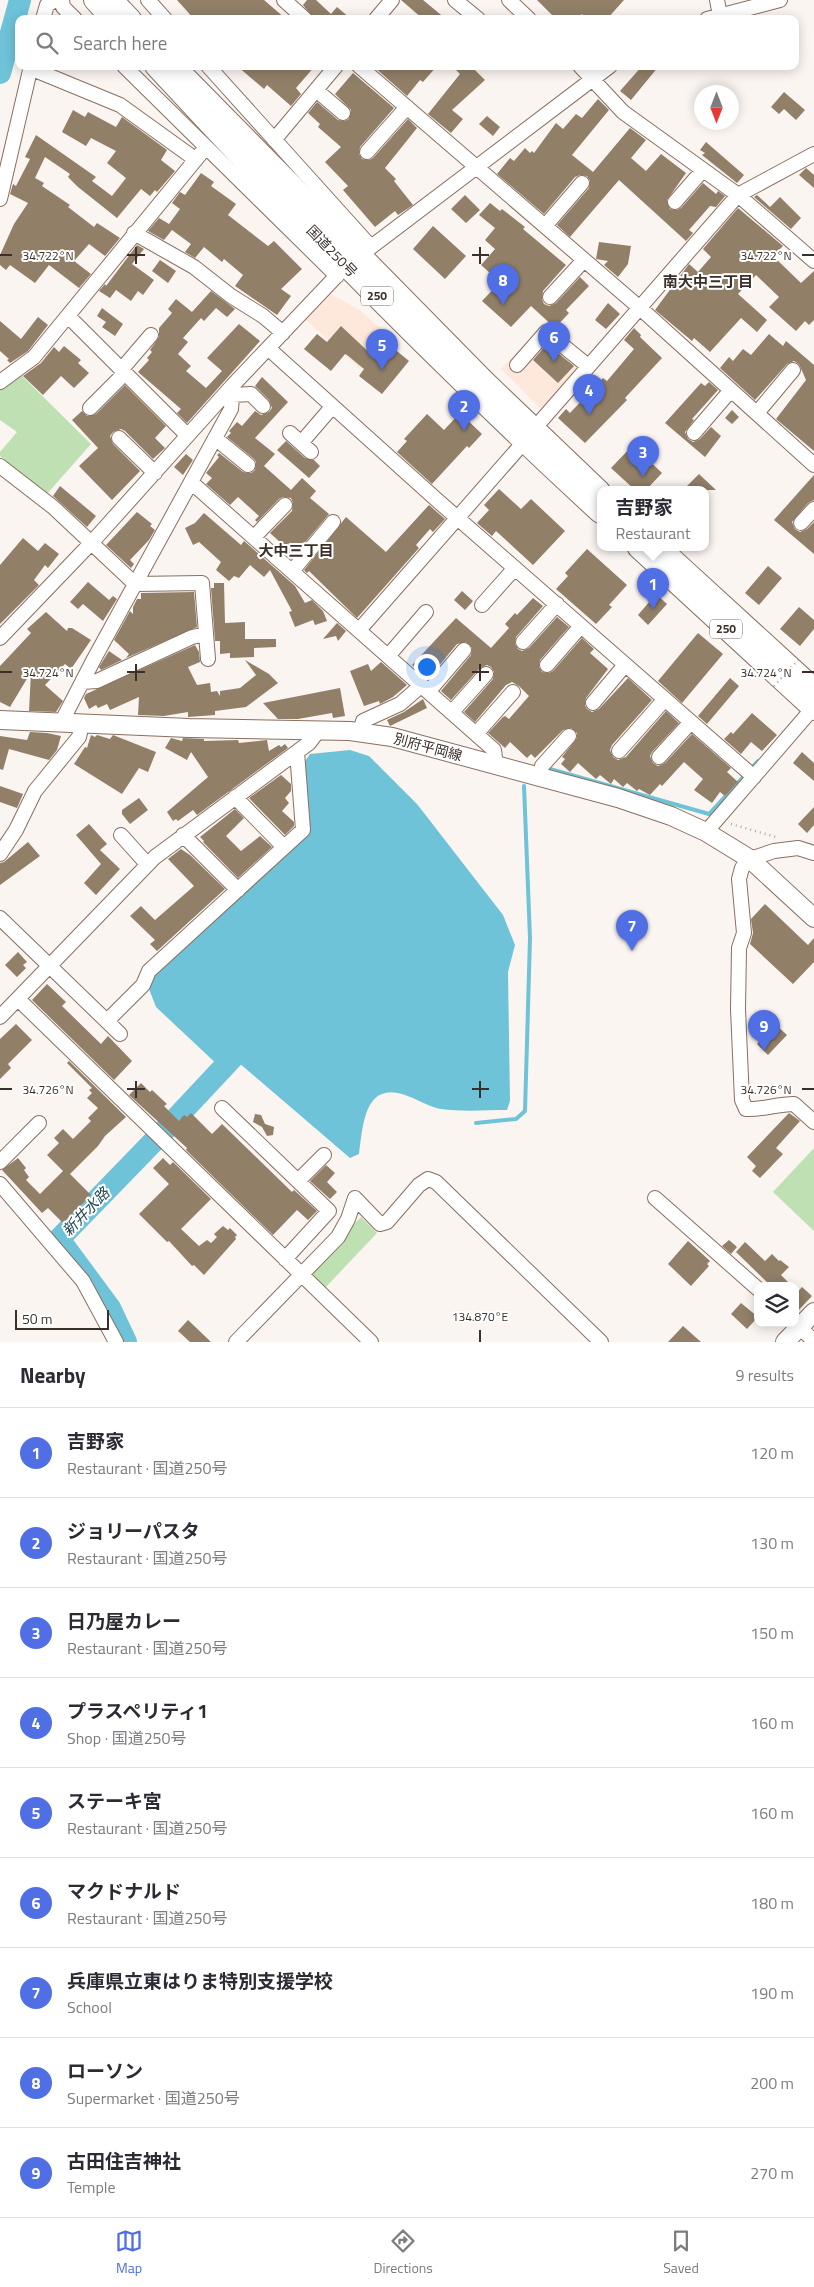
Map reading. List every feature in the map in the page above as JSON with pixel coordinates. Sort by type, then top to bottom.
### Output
[{"type":"highway","points":[[94,0],[107,15]]},
{"type":"highway","points":[[113,0],[127,15]]},
{"type":"highway","name":"国道250号","points":[[166,70],[529,436],[597,510]]},
{"type":"highway","name":"国道250号","points":[[529,436],[597,489]]},
{"type":"highway","name":"250","points":[[641,551],[813,709]]},
{"type":"highway","name":"250","points":[[664,551],[814,688]]},
{"type":"main road","name":"別府平岡線","points":[[0,720],[318,730],[360,732],[392,737],[635,804],[671,816],[706,832],[750,859],[814,918]]},
{"type":"main road","points":[[799,1324],[814,1312]]},
{"type":"main road","points":[[785,1342],[796,1327]]},
{"type":"street","points":[[44,15],[47,5],[55,0]]},
{"type":"street","points":[[62,0],[63,7],[71,15]]},
{"type":"street","points":[[148,0],[161,15]]},
{"type":"street","points":[[284,0],[301,15]]},
{"type":"street","points":[[379,15],[392,0]]},
{"type":"street","points":[[455,0],[462,14]]},
{"type":"street","points":[[509,0],[520,15]]},
{"type":"street","points":[[714,15],[717,0]]},
{"type":"street","points":[[722,15],[780,0]]},
{"type":"street","points":[[0,199],[29,70]]},
{"type":"street","points":[[37,70],[120,105],[195,159]]},
{"type":"street","points":[[128,70],[206,147],[354,261]]},
{"type":"street","points":[[212,70],[274,140],[354,261]]},
{"type":"street","points":[[274,140],[333,70]]},
{"type":"street","points":[[364,70],[640,308],[814,465]]},
{"type":"street","points":[[583,70],[623,112],[738,195],[814,261]]},
{"type":"street","points":[[0,638],[92,543],[187,436],[233,390],[283,333],[354,261],[605,70]]},
{"type":"street","points":[[316,90],[343,113]]},
{"type":"street","points":[[367,152],[406,107]]},
{"type":"street","points":[[0,382],[34,357],[206,147]]},
{"type":"street","points":[[360,629],[738,195],[814,154]]},
{"type":"street","points":[[675,202],[703,170]]},
{"type":"street","points":[[545,226],[582,183]]},
{"type":"street","points":[[134,234],[194,267],[231,296],[263,316],[283,333]]},
{"type":"street","points":[[550,297],[584,260]]},
{"type":"street","points":[[68,316],[187,436]]},
{"type":"street","points":[[516,365],[546,332],[588,366]]},
{"type":"street","points":[[90,408],[123,372],[151,335]]},
{"type":"street","points":[[269,349],[332,407],[754,777]]},
{"type":"street","points":[[756,413],[793,370]]},
{"type":"street","points":[[233,390],[251,394],[264,406]]},
{"type":"street","points":[[62,723],[82,682],[231,409],[233,390]]},
{"type":"street","points":[[694,433],[731,390]]},
{"type":"street","points":[[290,433],[306,448],[332,407]]},
{"type":"street","points":[[119,438],[155,473]]},
{"type":"street","points":[[215,438],[248,465]]},
{"type":"street","points":[[0,466],[52,507],[135,584],[202,583],[208,659]]},
{"type":"street","points":[[192,483],[360,629],[494,750],[496,765]]},
{"type":"street","points":[[254,537],[285,505]]},
{"type":"street","points":[[801,524],[814,509]]},
{"type":"street","points":[[293,570],[333,522]]},
{"type":"street","points":[[482,605],[516,568]]},
{"type":"street","points":[[523,642],[557,604]]},
{"type":"street","points":[[389,655],[426,612]]},
{"type":"street","points":[[547,665],[581,626]]},
{"type":"street","points":[[82,682],[97,681],[192,637],[206,634]]},
{"type":"street","points":[[360,732],[363,721],[400,704],[426,688],[464,650]]},
{"type":"street","points":[[593,703],[626,665]]},
{"type":"street","points":[[452,712],[486,674]]},
{"type":"street","points":[[476,734],[512,692]]},
{"type":"street","points":[[619,751],[665,699]]},
{"type":"street","points":[[706,832],[813,709]]},
{"type":"street","points":[[659,758],[691,722]]},
{"type":"street","points":[[0,854],[16,830],[35,791],[78,737],[82,724]]},
{"type":"street","points":[[0,1018],[147,864],[183,835],[309,743],[318,730]]},
{"type":"street","points":[[538,777],[542,766],[569,736]]},
{"type":"street","points":[[107,1021],[143,984],[149,970],[302,830],[297,752]]},
{"type":"street","points":[[235,797],[284,847]]},
{"type":"street","points":[[121,835],[147,864]]},
{"type":"street","points":[[183,835],[238,890]]},
{"type":"street","points":[[814,853],[798,848],[774,851],[750,859],[742,868],[740,879],[744,933],[739,948],[738,963],[742,1100],[746,1109],[757,1110],[782,1104],[794,1104],[814,1122]]},
{"type":"street","points":[[0,918],[120,1034]]},
{"type":"street","points":[[18,999],[371,1342]]},
{"type":"street","points":[[222,1108],[329,1211],[285,1259]]},
{"type":"street","points":[[0,1162],[39,1123]]},
{"type":"street","points":[[298,1181],[324,1155]]},
{"type":"street","points":[[236,1342],[338,1237],[348,1219],[355,1198],[380,1224],[387,1222],[419,1185],[428,1179],[436,1182],[601,1342]]},
{"type":"street","points":[[0,1184],[83,1281],[116,1342]]},
{"type":"street","points":[[655,1198],[754,1286]]},
{"type":"street","points":[[799,1326],[814,1341]]},
{"type":"path","points":[[774,686],[800,658]]},
{"type":"shaded area","points":[[331,294],[361,311],[389,336],[360,369],[306,320]]},
{"type":"shaded area","points":[[544,324],[587,360],[542,410],[501,369]]},
{"type":"green space","points":[[21,375],[91,444],[46,495],[0,456],[0,452],[17,432],[0,420],[0,389]]},
{"type":"green space","points":[[814,1148],[814,1231],[773,1192]]},
{"type":"green space","points":[[361,1217],[377,1233],[325,1288],[309,1272]]},
{"type":"water","points":[[350,750],[369,756],[417,804],[503,915],[515,945],[508,972],[510,1101],[507,1110],[466,1111],[441,1109],[405,1095],[391,1092],[381,1094],[373,1100],[368,1109],[362,1131],[359,1154],[350,1158],[231,1056],[221,1068],[156,1007],[149,989],[155,974],[307,832],[303,764],[310,754]]},
{"type":"building","points":[[177,0],[264,0],[281,15],[190,15]]},
{"type":"building","points":[[307,0],[316,0],[331,14],[337,7],[346,15],[311,15],[303,5]]},
{"type":"building","points":[[401,0],[423,0],[441,15],[418,15]]},
{"type":"building","points":[[537,0],[624,0],[611,15],[552,15]]},
{"type":"building","points":[[242,70],[312,70],[296,88],[301,94],[291,106],[267,85],[264,89]]},
{"type":"building","points":[[378,70],[434,70],[423,82],[420,80],[407,96]]},
{"type":"building","points":[[456,70],[475,70],[485,80],[452,110],[463,119],[451,133],[428,114],[460,74]]},
{"type":"building","points":[[638,70],[656,70],[631,100],[620,91]]},
{"type":"building","points":[[353,73],[394,108],[360,147],[359,154],[362,159],[369,160],[373,158],[408,119],[417,128],[385,168],[396,179],[394,181],[413,205],[398,215],[395,211],[375,227],[343,190],[348,186],[325,162],[341,147],[318,127],[320,124],[308,113],[317,102],[338,120],[345,121],[349,119],[351,110],[335,94]]},
{"type":"building","points":[[784,92],[805,110],[796,120],[784,109],[779,114],[771,107]]},
{"type":"building","points":[[598,99],[609,110],[572,155],[593,172],[630,128],[646,140],[631,158],[646,171],[661,154],[686,173],[667,200],[670,209],[677,210],[681,208],[703,183],[716,194],[718,191],[725,196],[716,207],[710,206],[689,230],[693,233],[686,241],[619,180],[570,237],[557,225],[589,188],[590,181],[587,176],[580,175],[575,177],[544,214],[497,174],[510,158],[514,161],[525,148],[530,153],[532,151],[534,153],[556,123],[563,129],[576,114],[582,118]]},
{"type":"building","points":[[73,110],[85,117],[88,112],[116,127],[122,117],[167,150],[161,160],[175,171],[157,192],[155,190],[150,196],[141,189],[117,218],[78,187],[68,177],[70,174],[45,157],[35,178],[44,183],[42,186],[70,205],[68,207],[94,227],[97,223],[120,238],[105,256],[89,244],[74,261],[91,274],[79,288],[49,265],[35,283],[10,265],[6,270],[0,265],[0,255],[14,224],[28,203],[10,194],[13,184],[16,186],[30,159],[25,157],[36,135],[96,177],[92,181],[112,196],[126,178],[107,163],[116,151],[91,138],[86,146],[62,132]]},
{"type":"building","points":[[487,116],[500,127],[493,136],[479,124]]},
{"type":"building","points":[[706,142],[744,175],[737,183],[702,155],[705,153],[700,150]]},
{"type":"building","points":[[806,168],[814,175],[814,188],[799,175]]},
{"type":"building","points":[[201,173],[214,182],[211,186],[236,204],[228,215],[268,246],[274,241],[302,269],[281,289],[291,296],[277,315],[235,286],[243,275],[224,259],[222,262],[204,247],[195,258],[185,252],[191,244],[172,230],[164,240],[148,231],[159,218],[169,224],[180,209],[172,203],[180,192],[185,195]]},
{"type":"building","points":[[465,195],[480,210],[466,223],[451,209]]},
{"type":"building","points":[[757,195],[770,207],[780,197],[801,218],[791,229],[754,197]]},
{"type":"building","points":[[490,203],[500,211],[502,209],[525,227],[523,229],[566,265],[543,291],[542,299],[544,304],[549,306],[556,303],[580,277],[589,286],[566,310],[569,313],[555,328],[531,306],[511,327],[482,301],[500,282],[481,265],[495,249],[485,240],[495,228],[479,215]]},
{"type":"building","points":[[738,208],[783,246],[773,256],[801,283],[814,271],[814,320],[809,325],[805,321],[796,331],[769,307],[779,297],[756,275],[738,294],[767,320],[757,332],[741,318],[710,352],[694,338],[692,341],[655,310],[689,264],[698,272],[711,257],[703,249]]},
{"type":"building","points":[[433,226],[466,256],[445,279],[413,249]]},
{"type":"building","points":[[599,242],[631,246],[628,264],[618,277],[604,265],[608,261],[596,259]]},
{"type":"building","points":[[137,245],[144,249],[132,264],[154,280],[143,295],[138,291],[131,301],[116,290],[110,298],[99,291],[105,284],[106,286]]},
{"type":"building","points":[[160,260],[176,271],[168,283],[152,271]]},
{"type":"building","points":[[211,291],[235,309],[227,317],[216,308],[204,321],[201,318],[183,338],[188,342],[178,354],[191,366],[186,371],[206,388],[222,371],[207,358],[239,324],[260,341],[187,423],[177,413],[181,409],[138,372],[149,360],[147,358],[152,352],[150,350],[159,337],[159,328],[172,313],[168,309],[176,299],[192,312]]},
{"type":"building","points":[[608,303],[620,314],[606,329],[595,320]]},
{"type":"building","points":[[102,308],[123,324],[115,336],[102,327],[106,322],[97,316]]},
{"type":"building","points":[[38,317],[48,325],[28,351],[10,363],[7,360],[9,359],[0,351],[0,321],[21,339]]},
{"type":"building","points":[[341,326],[374,357],[386,342],[409,361],[382,394],[359,376],[364,369],[347,355],[345,354],[331,371],[304,349],[317,334],[327,342]]},
{"type":"building","points":[[634,328],[641,335],[640,337],[662,358],[625,398],[627,400],[585,443],[558,418],[566,409],[570,413],[603,378],[607,381],[634,349],[624,340]]},
{"type":"building","points":[[769,334],[783,346],[786,341],[814,365],[814,451],[776,419],[806,380],[799,364],[794,361],[787,364],[755,400],[720,368],[729,357],[733,361],[743,349],[751,355]]},
{"type":"building","points":[[547,344],[574,366],[558,383],[533,360]]},
{"type":"building","points":[[64,346],[81,360],[78,363],[89,373],[74,388],[61,376],[43,395],[23,376],[41,363],[54,347],[59,352]]},
{"type":"building","points":[[262,377],[288,402],[255,438],[275,454],[264,466],[291,490],[302,478],[316,491],[310,498],[329,514],[291,559],[279,547],[282,544],[270,533],[292,511],[293,503],[291,498],[283,497],[279,499],[257,522],[255,520],[259,516],[238,497],[230,505],[206,484],[212,478],[206,473],[219,457],[217,455],[219,453],[243,472],[251,473],[255,470],[256,462],[254,459],[227,437],[231,433],[229,431],[237,422],[242,426],[255,411],[261,415],[269,412],[272,408],[269,400],[255,386]]},
{"type":"building","points":[[709,382],[718,390],[692,419],[694,420],[685,432],[688,439],[693,442],[700,439],[711,427],[721,436],[705,457],[665,423],[701,383],[705,386]]},
{"type":"building","points":[[125,385],[166,426],[155,438],[165,448],[153,459],[125,431],[121,429],[113,432],[110,436],[113,444],[140,471],[112,500],[79,466],[98,448],[72,420],[82,411],[87,416],[96,414]]},
{"type":"building","points":[[732,410],[739,417],[732,424],[725,418]]},
{"type":"building","points":[[460,413],[482,434],[469,448],[467,446],[432,484],[397,452],[407,441],[404,439],[427,414],[444,430]]},
{"type":"building","points":[[286,441],[305,458],[314,460],[320,466],[309,478],[277,450]]},
{"type":"building","points":[[633,445],[662,473],[650,486],[631,486],[611,468]]},
{"type":"building","points":[[186,454],[193,460],[183,475],[174,467]]},
{"type":"building","points":[[699,474],[716,490],[709,490],[709,486],[687,486]]},
{"type":"building","points":[[814,475],[814,500],[808,503],[792,522],[795,529],[800,532],[807,529],[814,522],[814,554],[774,520]]},
{"type":"building","points":[[60,486],[96,516],[87,527],[53,496]]},
{"type":"building","points":[[499,489],[521,509],[531,499],[565,531],[533,565],[496,531],[492,536],[477,523],[489,510],[484,505]]},
{"type":"building","points":[[429,505],[445,519],[433,532],[430,529],[416,545],[419,548],[357,618],[309,571],[307,573],[304,570],[346,517],[386,552]]},
{"type":"building","points":[[137,512],[152,524],[150,526],[155,530],[149,540],[130,560],[134,564],[131,568],[106,545]]},
{"type":"building","points":[[204,513],[241,545],[244,541],[295,586],[305,603],[312,600],[323,611],[327,621],[315,625],[313,620],[295,627],[289,612],[292,611],[270,570],[264,577],[250,565],[239,578],[234,576],[229,581],[216,570],[221,562],[199,542],[193,545],[185,528],[195,523]]},
{"type":"building","points":[[23,538],[38,551],[45,543],[59,554],[48,568],[45,565],[34,580],[39,585],[0,624],[0,565]]},
{"type":"building","points":[[587,549],[627,585],[609,605],[612,607],[596,624],[556,589],[568,576],[565,573]]},
{"type":"building","points":[[768,566],[782,578],[759,605],[745,593]]},
{"type":"building","points":[[88,582],[109,600],[113,596],[117,599],[103,621],[83,604],[78,609],[70,602]]},
{"type":"building","points":[[214,583],[224,583],[225,623],[245,622],[245,639],[276,639],[276,647],[254,648],[254,657],[230,658],[230,653],[220,654],[220,641],[215,641],[211,588],[214,588]]},
{"type":"building","points":[[462,591],[473,601],[465,610],[454,600]]},
{"type":"building","points":[[194,592],[197,627],[126,658],[129,654],[114,640],[130,611],[133,614],[133,607],[137,599],[141,599],[141,593]]},
{"type":"building","points":[[656,594],[667,604],[648,625],[638,615]]},
{"type":"building","points":[[533,598],[543,606],[516,637],[515,644],[518,649],[522,651],[529,648],[557,617],[569,627],[540,660],[539,667],[542,672],[549,673],[553,671],[582,638],[594,649],[590,653],[608,669],[586,698],[585,706],[587,709],[592,712],[599,709],[628,678],[652,700],[612,745],[610,750],[613,757],[618,760],[626,757],[666,711],[679,723],[652,752],[650,756],[653,763],[658,766],[665,763],[692,734],[731,768],[727,772],[738,782],[725,796],[720,792],[712,803],[694,790],[703,779],[684,762],[662,786],[660,784],[650,795],[639,789],[637,791],[627,783],[623,787],[614,779],[611,784],[600,775],[596,779],[578,763],[570,772],[561,764],[565,759],[562,757],[577,738],[577,733],[571,728],[563,730],[535,758],[531,754],[527,758],[510,742],[505,748],[488,733],[503,717],[505,716],[509,719],[529,696],[512,682],[506,685],[475,722],[464,712],[493,679],[494,672],[491,667],[487,665],[480,668],[451,700],[441,691],[471,655],[472,648],[466,642],[457,644],[428,679],[412,665],[456,618],[491,648],[509,628],[505,624],[515,613],[517,615]]},
{"type":"building","points":[[799,607],[814,620],[814,629],[800,646],[780,629]]},
{"type":"building","points":[[46,612],[67,631],[68,628],[72,628],[91,640],[71,669],[65,664],[45,685],[63,701],[56,712],[29,711],[31,672],[10,707],[0,702],[0,666],[31,633],[27,629]]},
{"type":"building","points":[[337,623],[346,631],[338,641],[336,636],[323,639]]},
{"type":"building","points":[[698,633],[723,654],[682,703],[658,681]]},
{"type":"building","points":[[195,645],[199,652],[200,662],[188,667],[197,685],[210,683],[211,692],[217,691],[220,696],[220,691],[240,688],[256,675],[245,660],[269,674],[278,683],[246,707],[215,711],[215,715],[188,717],[188,712],[164,716],[138,715],[139,697],[110,710],[107,704],[98,708],[96,705],[89,709],[84,698],[86,694]]},
{"type":"building","points":[[109,651],[122,660],[101,670],[99,667]]},
{"type":"building","points":[[381,662],[407,685],[393,697],[380,704],[379,701],[364,706],[350,671],[368,664],[371,671]]},
{"type":"building","points":[[730,678],[739,686],[707,724],[698,716]]},
{"type":"building","points":[[340,688],[345,716],[333,718],[332,713],[298,719],[278,719],[263,703]]},
{"type":"building","points":[[423,699],[427,708],[390,726],[387,720],[404,712]]},
{"type":"building","points":[[752,713],[777,735],[762,751],[751,742],[741,754],[724,739],[731,732],[733,734]]},
{"type":"building","points":[[30,732],[61,736],[57,750],[49,760],[9,749],[3,770],[0,769],[0,736],[27,740]]},
{"type":"building","points":[[91,735],[110,739],[113,735],[156,752],[148,772],[139,768],[122,794],[74,764],[85,747],[87,748]]},
{"type":"building","points":[[171,738],[182,741],[183,738],[204,739],[204,741],[238,740],[239,743],[267,740],[269,751],[285,744],[288,748],[197,815],[193,810],[178,821],[176,819],[173,821],[167,812],[208,777],[191,752],[187,760],[165,748]]},
{"type":"building","points":[[802,752],[814,763],[814,781],[793,763]]},
{"type":"building","points":[[281,775],[291,784],[291,791],[285,798],[289,803],[282,811],[294,822],[294,826],[285,835],[249,798]]},
{"type":"building","points":[[0,786],[23,794],[17,808],[0,802]]},
{"type":"building","points":[[139,798],[148,810],[130,824],[122,814],[122,810]]},
{"type":"building","points":[[814,807],[814,825],[807,833],[798,824]]},
{"type":"building","points":[[235,809],[244,818],[226,836],[241,851],[260,836],[272,847],[238,878],[200,837]]},
{"type":"building","points":[[89,824],[107,844],[100,850],[120,869],[96,895],[84,883],[101,864],[76,835]]},
{"type":"building","points":[[28,842],[40,856],[0,885],[0,863],[4,862]]},
{"type":"building","points":[[181,849],[190,855],[225,889],[157,951],[150,944],[155,940],[130,916],[141,906],[155,920],[194,886],[168,859]]},
{"type":"building","points":[[765,904],[808,945],[814,938],[814,962],[793,984],[750,944],[753,933],[751,919]]},
{"type":"building","points":[[18,952],[27,962],[23,965],[26,968],[17,977],[5,965]]},
{"type":"building","points":[[47,984],[66,1002],[62,1006],[101,1044],[108,1036],[132,1061],[114,1080],[32,1000]]},
{"type":"building","points":[[16,1024],[32,1040],[8,1064],[11,1068],[0,1079],[0,1039]]},
{"type":"building","points":[[775,1024],[787,1035],[768,1055],[757,1044]]},
{"type":"building","points":[[69,1061],[126,1117],[105,1136],[98,1146],[70,1174],[91,1195],[63,1223],[48,1208],[42,1213],[2,1170],[18,1158],[26,1168],[24,1170],[29,1177],[26,1180],[40,1194],[63,1171],[47,1155],[59,1143],[54,1138],[63,1129],[73,1139],[91,1121],[88,1118],[98,1108],[87,1098],[92,1093],[89,1090],[92,1088],[67,1063]]},
{"type":"building","points":[[141,1083],[167,1104],[164,1106],[179,1121],[184,1115],[187,1117],[191,1113],[212,1134],[222,1124],[292,1192],[294,1190],[317,1211],[308,1220],[297,1210],[273,1235],[186,1150],[187,1148],[129,1095]]},
{"type":"building","points":[[789,1113],[800,1121],[776,1148],[783,1154],[760,1178],[752,1171],[756,1166],[747,1157]]},
{"type":"building","points":[[255,1114],[261,1115],[265,1124],[274,1127],[273,1135],[267,1136],[262,1127],[253,1122]]},
{"type":"building","points":[[163,1158],[170,1165],[173,1162],[211,1199],[181,1229],[199,1246],[207,1240],[211,1243],[217,1237],[214,1234],[223,1226],[228,1230],[230,1228],[237,1235],[236,1239],[204,1275],[194,1265],[192,1266],[169,1241],[167,1242],[139,1214],[169,1184],[153,1168]]},
{"type":"building","points":[[326,1165],[335,1173],[327,1182],[337,1192],[330,1199],[310,1181]]},
{"type":"building","points":[[729,1240],[737,1247],[731,1254],[722,1246]]},
{"type":"building","points":[[688,1241],[710,1261],[707,1264],[709,1266],[691,1286],[668,1264]]},
{"type":"building","points":[[745,1242],[765,1261],[772,1254],[789,1267],[781,1275],[788,1282],[767,1282],[736,1252]]},
{"type":"building","points":[[802,1287],[812,1296],[799,1310],[799,1290]]},
{"type":"building","points":[[741,1303],[754,1314],[754,1321],[747,1329],[731,1314]]},
{"type":"building","points":[[188,1320],[211,1342],[190,1342],[178,1331]]},
{"type":"building","points":[[683,1326],[701,1342],[668,1342]]},
{"type":"waterway","points":[[16,15],[20,0]]},
{"type":"waterway","points":[[0,73],[15,18]]},
{"type":"waterway","points":[[550,769],[709,814],[758,761]]},
{"type":"waterway","points":[[476,1123],[516,1119],[525,1111],[530,938],[524,786]]},
{"type":"waterway","name":"新井水路","points":[[163,1132],[236,1054]]},
{"type":"waterway","name":"新井水路","points":[[126,1342],[110,1308],[59,1239],[155,1140]]},
{"type":"place","name":"ローソン","points":[[503,305]]},
{"type":"place","name":"マクドナルド","points":[[554,362]]},
{"type":"place","name":"ステーキ宮","points":[[382,370]]},
{"type":"place","name":"プラスペリティ1","points":[[589,415]]},
{"type":"place","name":"ジョリーパスタ","points":[[464,431]]},
{"type":"place","name":"日乃屋カレー","points":[[643,477]]},
{"type":"place","name":"吉野家","points":[[653,609]]},
{"type":"place","name":"兵庫県立東はりま特別支援学校","points":[[632,951]]},
{"type":"place","name":"古田住吉神社","points":[[764,1051]]},
{"type":"district","name":"南大中三丁目","points":[[708,282]]},
{"type":"district","name":"大中三丁目","points":[[296,551]]}]
